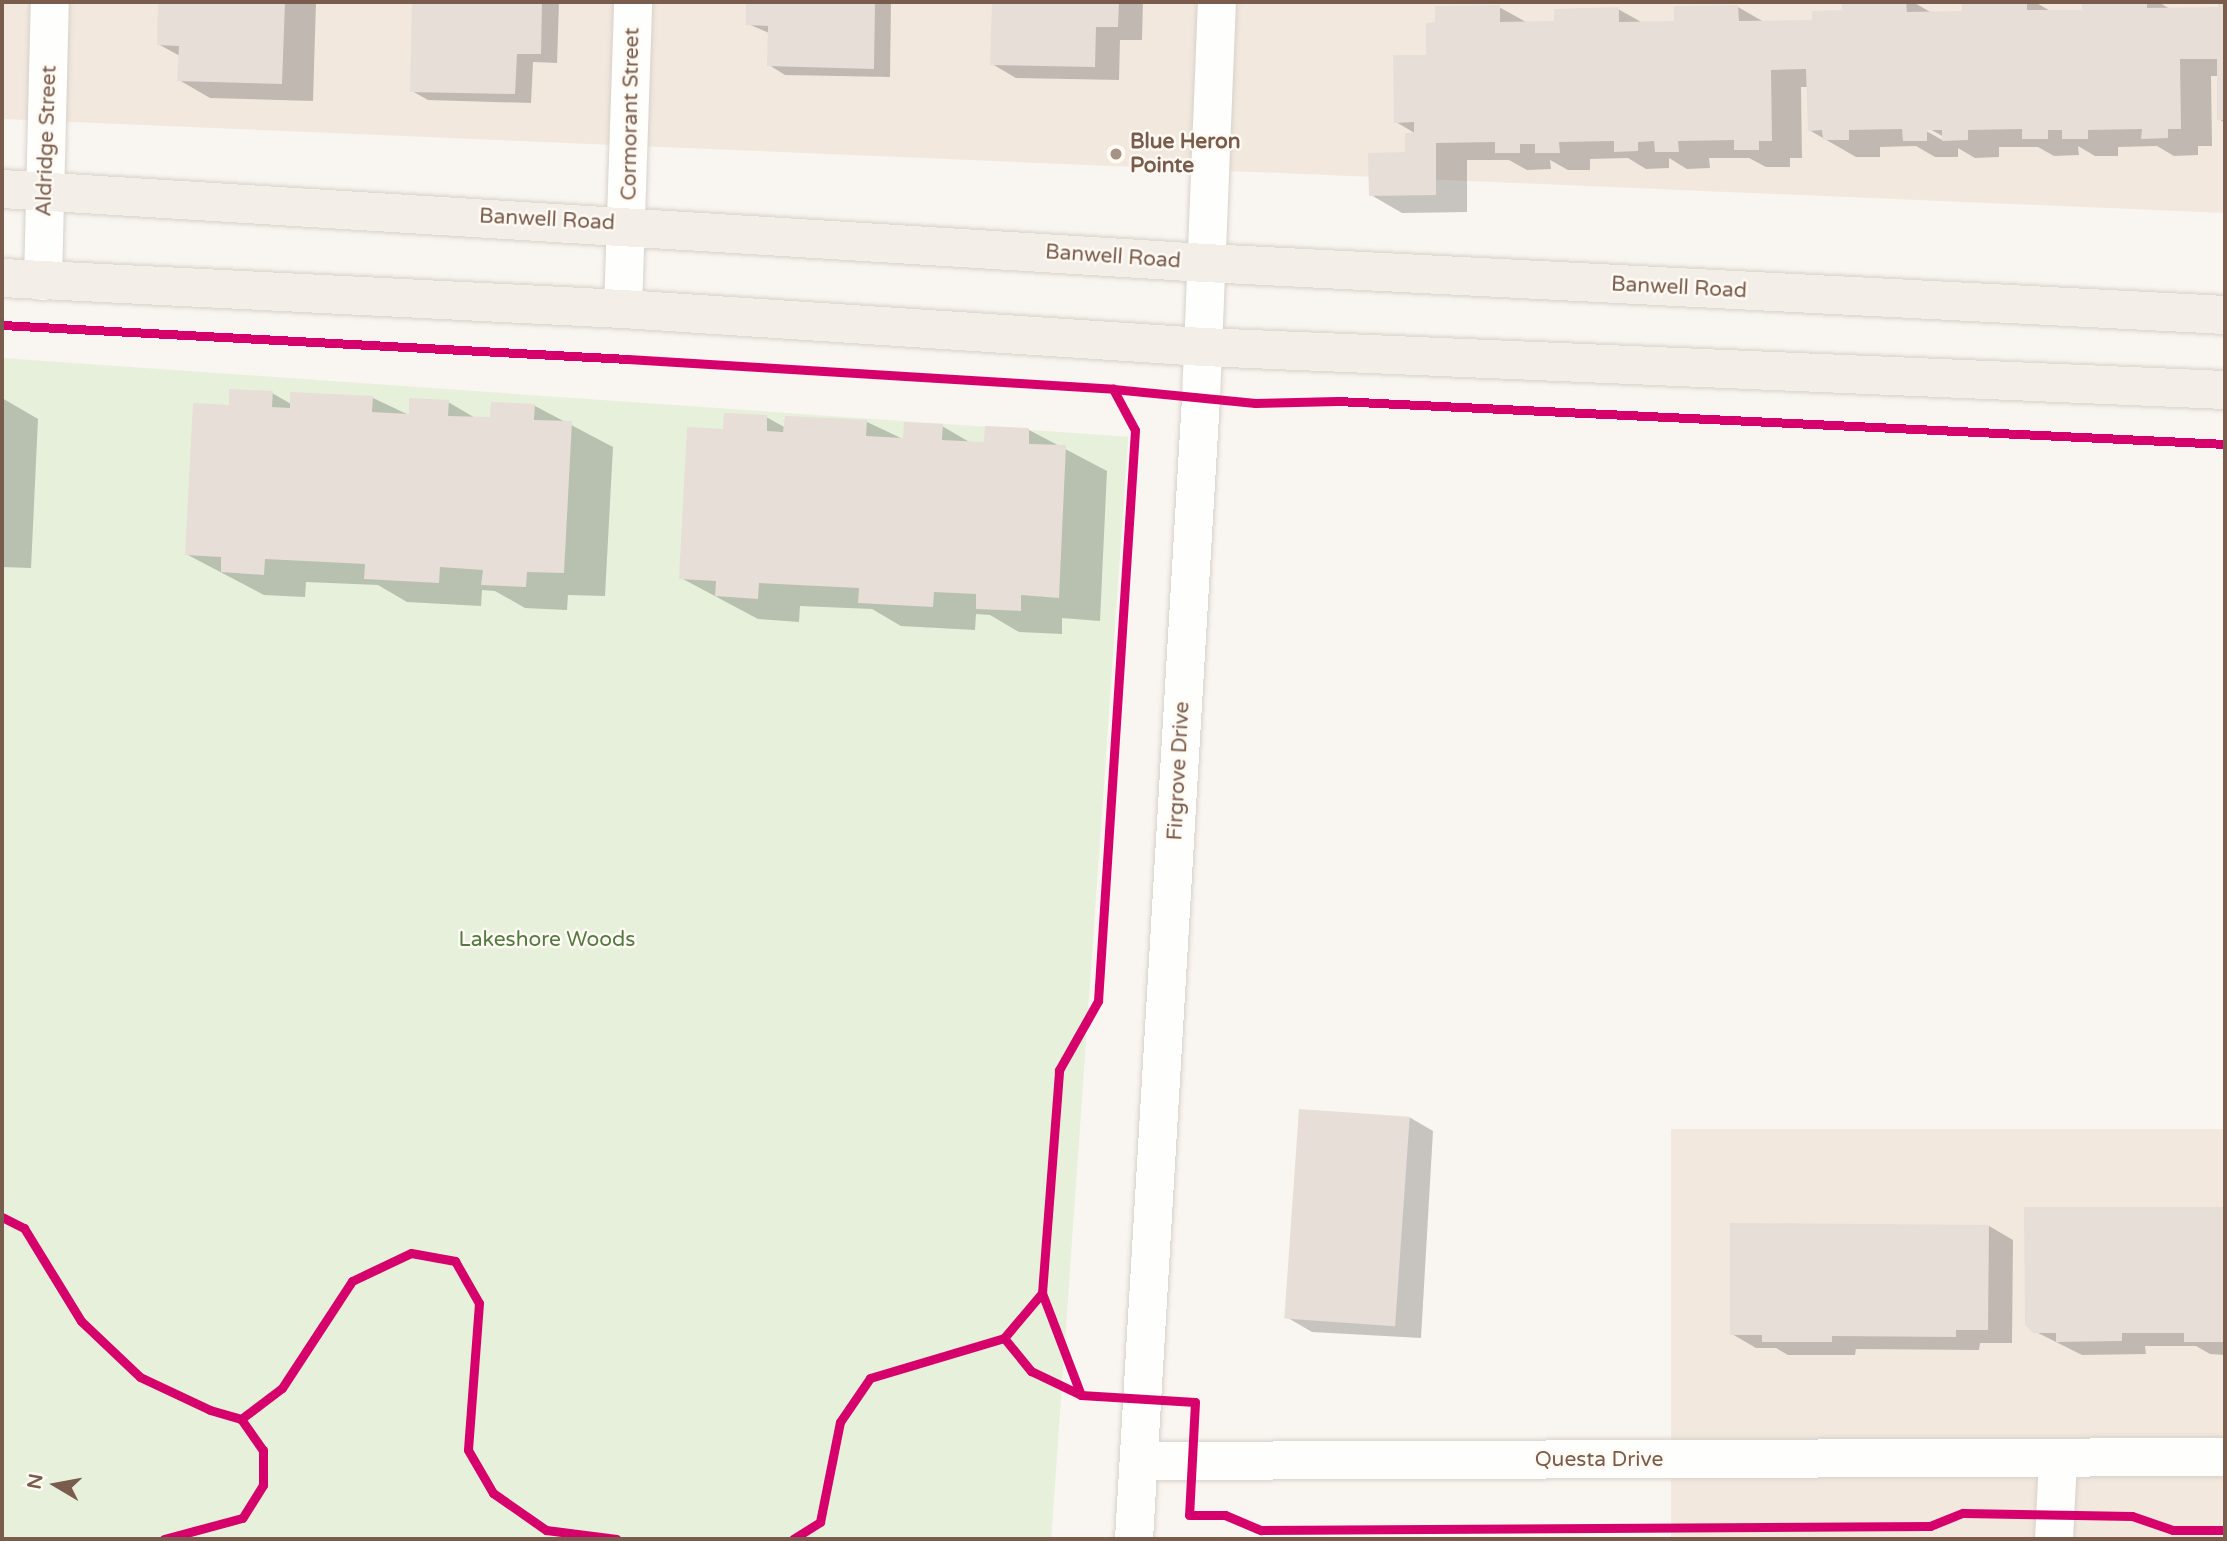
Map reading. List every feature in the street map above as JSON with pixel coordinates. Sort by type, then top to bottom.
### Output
[{"type":"main road","name":"Banwell Road","points":[[2,190],[628,225],[1206,263],[2225,315]]},
{"type":"main road","points":[[2,278],[623,309],[1203,346],[2225,390]]},
{"type":"street","name":"Aldridge Street","points":[[43,281],[50,2]]},
{"type":"street","name":"Cormorant Street","points":[[623,309],[628,225],[633,2]]},
{"type":"street","name":"Firgrove Drive","points":[[1134,1539],[1203,346],[1217,2]]},
{"type":"street","name":"Questa Drive","points":[[1139,1461],[2225,1457]]},
{"type":"street","points":[[2053,1539],[2058,1459]]},
{"type":"shaded area","points":[[2,2],[2225,2],[2225,213],[2,119]]},
{"type":"shaded area","points":[[1671,1129],[2225,1129],[2225,1539],[1671,1539]]},
{"type":"green space","name":"Lakeshore Woods","points":[[2,358],[1128,437],[1051,1539],[2,1539]]},
{"type":"building","points":[[158,2],[285,2],[282,84],[177,81],[179,46],[157,45]]},
{"type":"building","points":[[412,2],[542,2],[541,54],[517,54],[515,94],[410,92]]},
{"type":"building","points":[[746,2],[875,2],[874,69],[767,66],[768,26],[746,25]]},
{"type":"building","points":[[992,2],[1119,2],[1118,27],[1096,27],[1095,67],[990,65]]},
{"type":"building","points":[[1842,2],[1906,2],[1907,12],[1962,11],[1962,2],[2027,2],[2027,10],[2082,10],[2082,2],[2147,2],[2147,8],[2218,7],[2218,2],[2225,2],[2225,120],[2217,120],[2217,59],[2180,59],[2181,129],[2168,129],[2168,138],[2141,139],[2142,129],[2088,130],[2088,139],[2062,139],[2062,130],[2048,130],[2048,139],[2022,139],[2022,129],[1968,130],[1968,140],[1942,141],[1942,130],[1927,130],[1927,141],[1903,141],[1902,129],[1849,130],[1849,140],[1823,140],[1822,130],[1808,131],[1806,69],[1771,70],[1772,141],[1759,141],[1759,150],[1734,150],[1734,140],[1678,141],[1679,152],[1655,152],[1654,141],[1638,142],[1638,151],[1614,152],[1614,141],[1559,142],[1560,153],[1535,153],[1535,144],[1520,144],[1520,153],[1495,153],[1495,142],[1436,143],[1436,195],[1369,196],[1368,153],[1405,152],[1405,133],[1414,133],[1414,122],[1394,123],[1393,55],[1426,55],[1426,23],[1435,22],[1435,6],[1500,5],[1500,22],[1554,21],[1554,9],[1619,7],[1619,22],[1674,21],[1674,6],[1738,5],[1739,21],[1812,20],[1812,11],[1842,10]]},
{"type":"building","points":[[229,389],[273,391],[272,407],[290,408],[290,392],[373,396],[372,412],[409,414],[409,398],[449,400],[448,416],[490,417],[491,402],[535,404],[534,420],[572,421],[564,573],[527,572],[526,587],[481,585],[483,570],[440,567],[439,583],[364,579],[365,564],[265,559],[264,575],[221,572],[221,557],[185,555],[193,403],[229,405]]},
{"type":"building","points":[[724,413],[767,415],[767,431],[783,432],[785,416],[867,420],[866,436],[903,438],[904,422],[943,424],[942,440],[984,442],[985,426],[1029,428],[1029,444],[1066,445],[1059,598],[1021,595],[1021,611],[976,609],[976,594],[934,592],[933,607],[858,603],[859,588],[759,583],[758,599],[715,596],[716,581],[679,579],[687,427],[723,429]]},
{"type":"building","points":[[1299,1109],[1410,1117],[1395,1326],[1284,1318]]},
{"type":"building","points":[[2024,1207],[2225,1207],[2225,1342],[2184,1342],[2184,1333],[2122,1333],[2122,1341],[2056,1342],[2056,1333],[2033,1333],[2025,1325]]},
{"type":"building","points":[[1730,1223],[1989,1225],[1988,1330],[1956,1330],[1956,1337],[1832,1336],[1832,1342],[1762,1342],[1762,1335],[1730,1335]]},
{"type":"cycle path","points":[[2,325],[1113,389],[1255,403],[1337,401],[2225,444]]},
{"type":"cycle path","points":[[793,1539],[820,1522],[840,1422],[870,1378],[1004,1338],[1042,1293],[1059,1070],[1098,1001],[1135,430],[1113,389]]},
{"type":"cycle path","points":[[2,1217],[24,1228],[81,1321],[140,1377],[210,1410],[241,1419],[263,1450],[263,1485],[242,1518],[164,1539]]},
{"type":"cycle path","points":[[241,1419],[282,1388],[352,1281],[411,1253],[455,1261],[479,1303],[468,1450],[493,1493],[546,1530],[616,1539]]},
{"type":"cycle path","points":[[1042,1293],[1081,1395]]},
{"type":"cycle path","points":[[1004,1338],[1031,1371],[1081,1395],[1195,1402],[1189,1515],[1225,1515],[1261,1530],[1930,1526],[1963,1513],[2132,1516],[2173,1530],[2225,1530]]},
{"type":"place","name":"Blue Heron Pointe","points":[[1116,154]]}]
